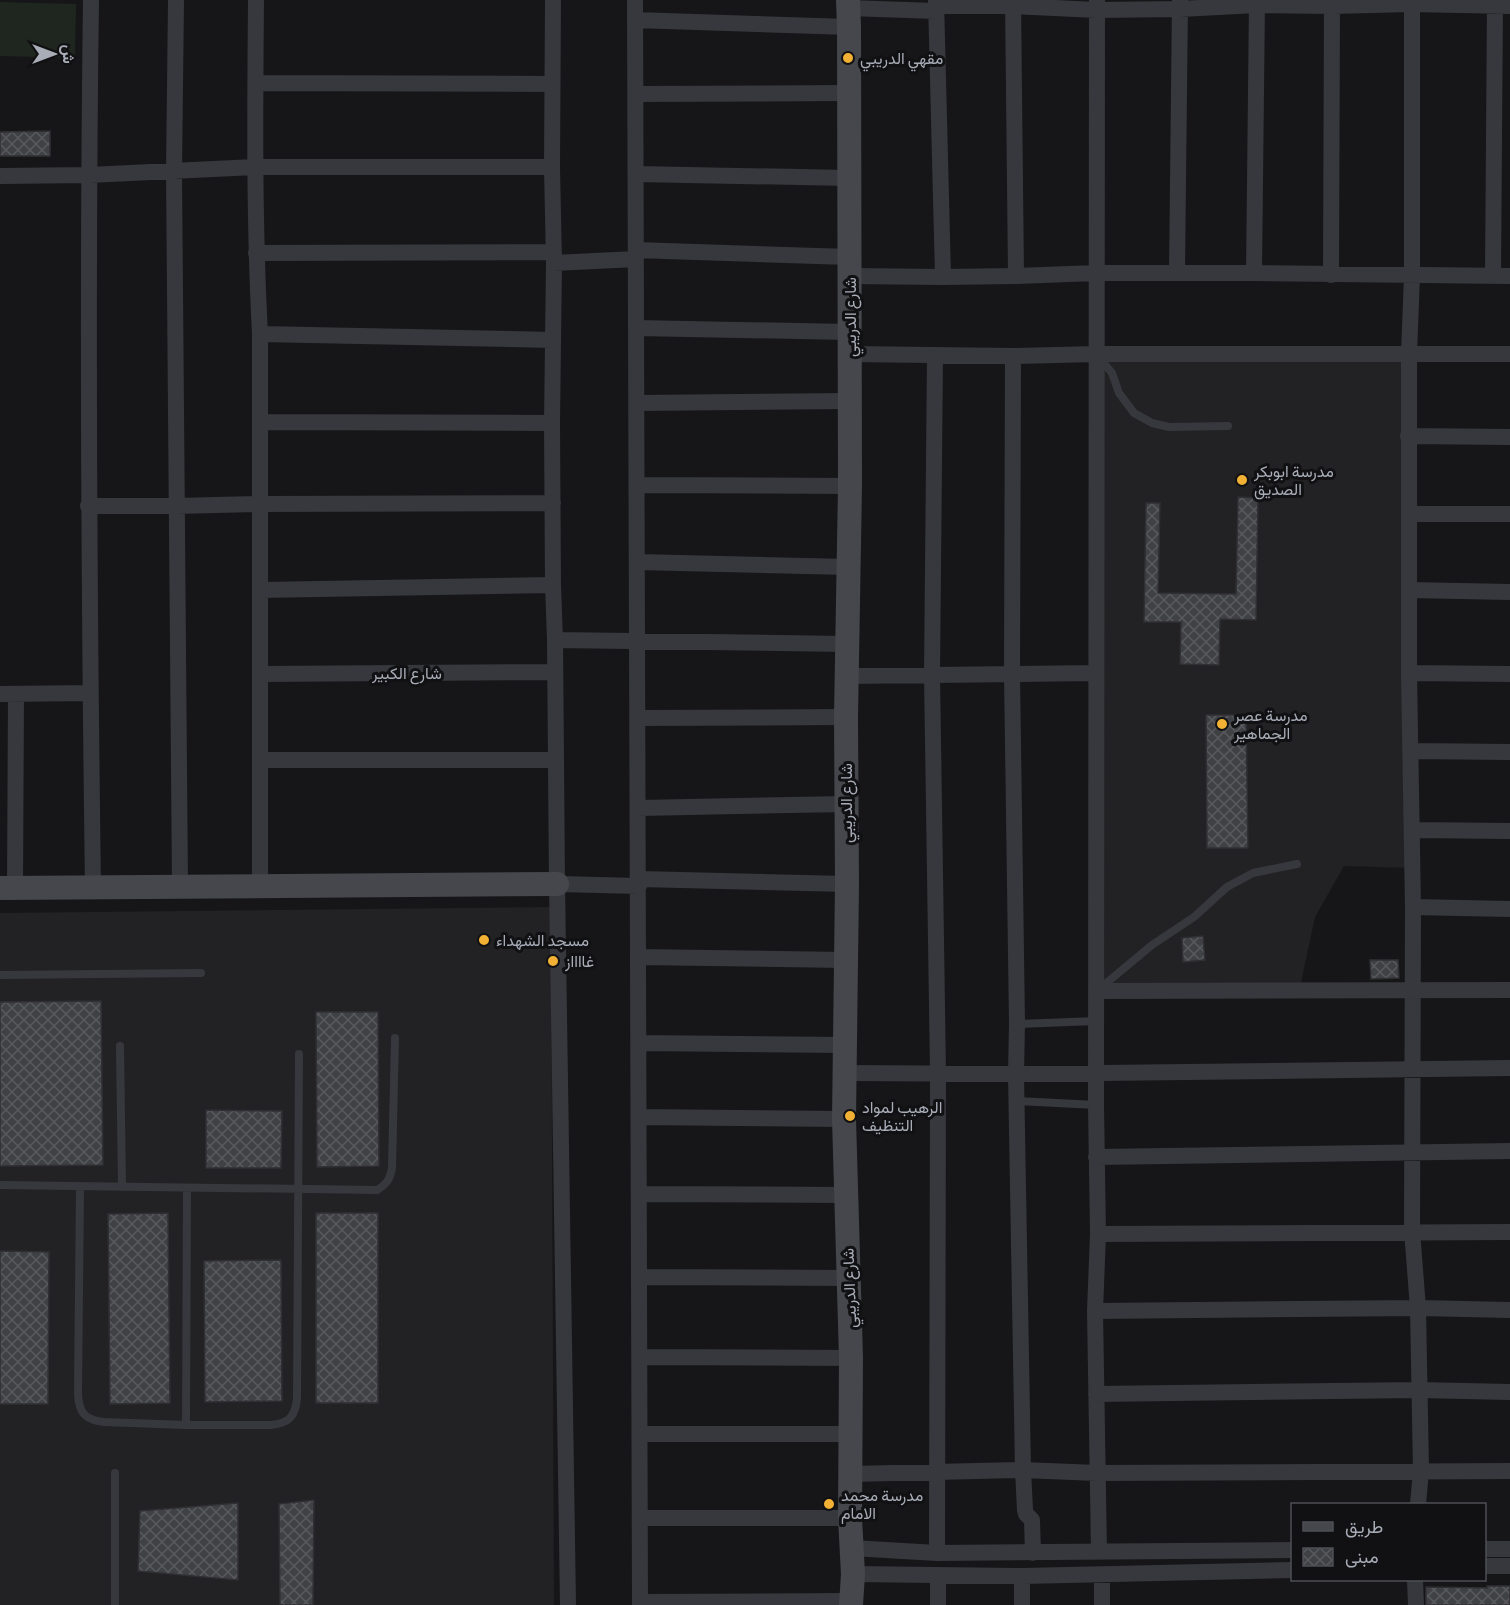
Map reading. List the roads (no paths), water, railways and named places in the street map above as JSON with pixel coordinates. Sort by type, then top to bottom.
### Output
[{"type":"street","points":[[91,0],[88,506],[93,888]]},
{"type":"street","points":[[176,0],[174,172],[180,887]]},
{"type":"street","points":[[256,0],[256,253],[260,334],[260,886]]},
{"type":"street","points":[[635,0],[640,1603],[851,1603]]},
{"type":"street","points":[[551,1],[554,257],[553,585],[568,1605]]},
{"type":"street","points":[[635,20],[1013,3],[1097,5],[1412,2],[1500,4],[1493,276]]},
{"type":"street","points":[[1412,2],[1412,276],[1408,436],[1409,674],[1413,907],[1412,1232],[1418,1308],[1419,1503]]},
{"type":"street","points":[[1013,3],[1016,276]]},
{"type":"street","points":[[1254,273],[1257,3]]},
{"type":"street","points":[[1331,275],[1332,3]]},
{"type":"street","points":[[1097,5],[1096,1157],[1098,1234],[1095,1311],[1099,1552]]},
{"type":"street","points":[[1177,273],[1180,5]]},
{"type":"street","points":[[936,6],[942,277]]},
{"type":"street","name":"شارع الدريبي","points":[[848,12],[850,486],[846,676],[847,885],[844,1119],[851,1358],[850,1518],[853,1575],[851,1603]]},
{"type":"street","points":[[256,83],[552,84]]},
{"type":"street","points":[[636,94],[849,93]]},
{"type":"street","points":[[0,176],[89,175],[255,167],[552,167]]},
{"type":"street","points":[[636,174],[849,178]]},
{"type":"street","points":[[256,253],[554,257],[636,254],[849,266],[942,277],[1096,273],[1510,276]]},
{"type":"street","points":[[636,328],[850,343],[934,355],[1510,354]]},
{"type":"street","points":[[260,334],[553,340]]},
{"type":"street","points":[[934,355],[932,675],[938,1073],[937,1553]]},
{"type":"street","points":[[1013,356],[1012,674],[1016,1074],[1023,1470],[1025,1510],[1026,1515],[1032,1520],[1032,1553]]},
{"type":"street","points":[[637,403],[850,401]]},
{"type":"street","points":[[260,422],[552,423]]},
{"type":"street","points":[[1408,436],[1510,437]]},
{"type":"street","points":[[637,485],[850,486]]},
{"type":"street","points":[[88,506],[553,503]]},
{"type":"street","points":[[1409,514],[1510,514]]},
{"type":"street","points":[[637,562],[849,567]]},
{"type":"street","points":[[260,590],[553,585]]},
{"type":"street","points":[[1409,590],[1510,592]]},
{"type":"street","points":[[555,640],[847,644]]},
{"type":"street","name":"شارع الكبير","points":[[260,674],[555,672]]},
{"type":"street","points":[[846,676],[1096,674]]},
{"type":"street","points":[[1409,674],[1510,674]]},
{"type":"street","points":[[90,693],[8,694],[8,888],[639,883],[847,885]]},
{"type":"street","points":[[638,718],[846,717]]},
{"type":"street","points":[[1412,751],[1510,752]]},
{"type":"street","points":[[260,760],[555,760]]},
{"type":"street","points":[[638,808],[846,804]]},
{"type":"street","points":[[1412,830],[1510,831]]},
{"type":"street","points":[[1413,907],[1510,909]]},
{"type":"street","points":[[639,957],[846,960]]},
{"type":"street","points":[[1097,991],[1510,990]]},
{"type":"street","points":[[639,1043],[846,1045]]},
{"type":"street","points":[[845,1073],[1016,1074],[1510,1068]]},
{"type":"street","points":[[639,1117],[844,1119]]},
{"type":"street","points":[[1096,1157],[1510,1151]]},
{"type":"street","points":[[639,1194],[847,1195]]},
{"type":"street","points":[[1098,1234],[1510,1232]]},
{"type":"street","points":[[639,1277],[849,1278]]},
{"type":"street","points":[[1095,1311],[1418,1308],[1510,1310]]},
{"type":"street","points":[[640,1357],[851,1358]]},
{"type":"street","points":[[1096,1394],[1419,1390],[1510,1392]]},
{"type":"street","points":[[640,1434],[851,1434]]},
{"type":"street","points":[[851,1474],[1023,1470],[1097,1473],[1510,1471]]},
{"type":"street","points":[[641,1518],[850,1518]]},
{"type":"street","points":[[852,1548],[937,1553],[1291,1550]]},
{"type":"street","points":[[1486,1549],[1510,1549]]},
{"type":"street","points":[[1486,1566],[1510,1566]]},
{"type":"street","points":[[853,1575],[1022,1576],[1291,1570]]},
{"type":"street","points":[[1102,1575],[1102,1605]]},
{"type":"street","points":[[938,1576],[938,1605]]},
{"type":"street","points":[[1022,1576],[1022,1605]]},
{"type":"street","points":[[1415,1581],[1416,1605]]},
{"type":"lane","points":[[1096,354],[1112,373],[1119,393],[1134,413],[1152,423],[1169,427],[1228,426]]},
{"type":"lane","points":[[1097,991],[1152,945],[1194,917],[1227,888],[1253,873],[1297,864]]},
{"type":"lane","points":[[0,975],[201,973]]},
{"type":"lane","points":[[1017,1024],[1097,1021]]},
{"type":"lane","points":[[0,1185],[377,1190],[391,1178],[395,1038]]},
{"type":"lane","points":[[120,1046],[122,1187]]},
{"type":"lane","points":[[80,1187],[78,1405],[84,1415],[93,1421],[186,1425],[282,1424],[291,1419],[296,1409],[299,1054]]},
{"type":"lane","points":[[1017,1101],[1096,1105]]},
{"type":"lane","points":[[186,1425],[187,1188]]},
{"type":"lane","points":[[115,1473],[115,1605]]},
{"type":"place","name":"مقهي الدريبي","points":[[848,58]]},
{"type":"place","name":"مدرسة ابوبكر الصديق","points":[[1242,480]]},
{"type":"place","name":"مدرسة عصر الجماهير","points":[[1222,724]]},
{"type":"place","name":"مسجد الشهداء","points":[[484,940]]},
{"type":"place","name":"غااااز","points":[[553,961]]},
{"type":"place","name":"الرهيب لمواد التنظيف","points":[[850,1116]]},
{"type":"place","name":"مدرسة محمد الامام","points":[[829,1504]]}]
